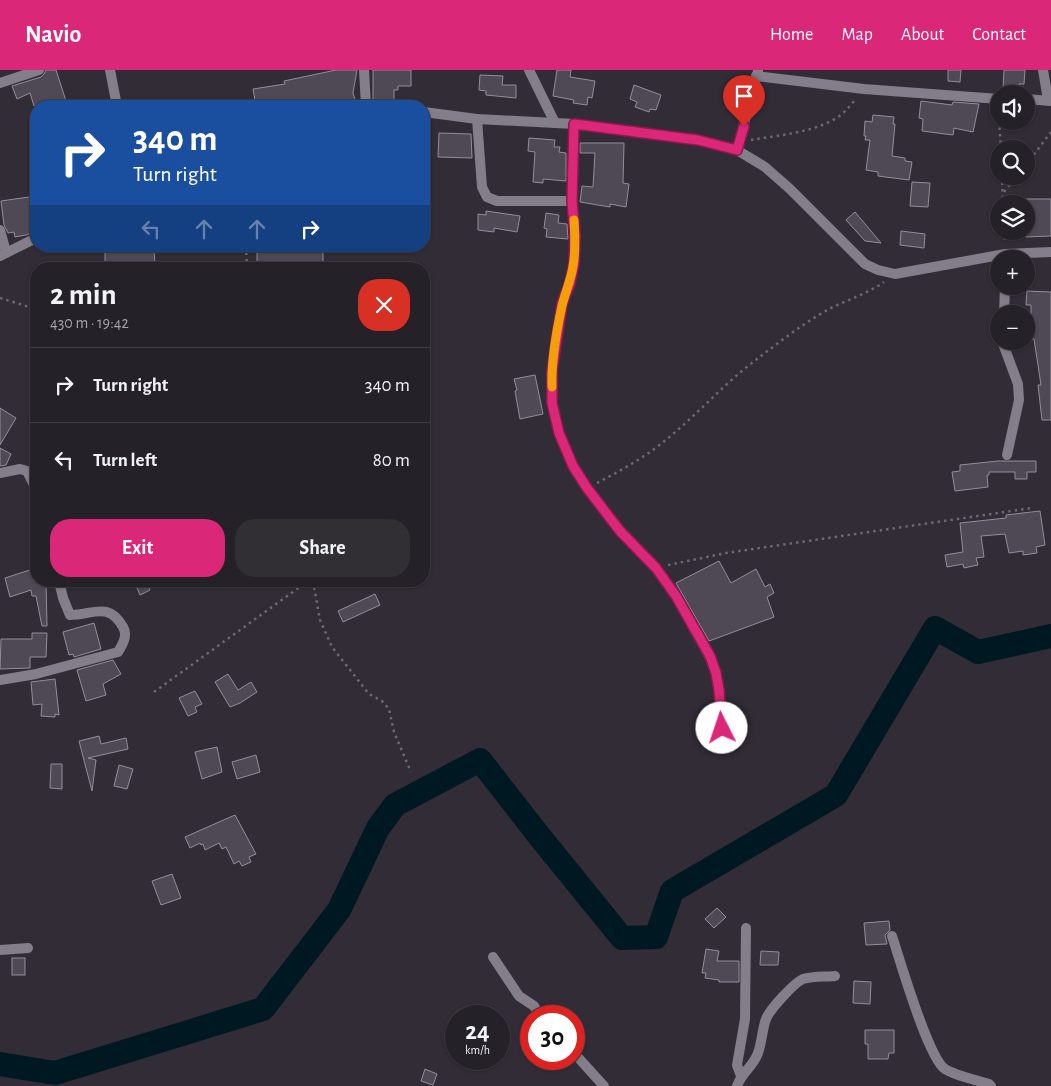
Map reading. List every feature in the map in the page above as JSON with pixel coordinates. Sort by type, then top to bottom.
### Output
[{"type":"street","points":[[0,82],[39,70]]},
{"type":"street","points":[[110,70],[116,100]]},
{"type":"street","points":[[364,70],[366,100]]},
{"type":"street","points":[[529,70],[555,123]]},
{"type":"street","points":[[1035,100],[1050,100],[1043,70]]},
{"type":"street","points":[[739,146],[757,73],[864,89],[990,98]]},
{"type":"street","points":[[430,113],[477,119],[574,124],[739,146],[790,189],[865,264],[878,270],[895,274],[990,258]]},
{"type":"street","points":[[477,119],[482,187],[487,197],[497,201],[572,201]]},
{"type":"street","points":[[574,124],[572,201],[575,235],[574,264],[570,283],[562,304],[552,371],[552,403],[559,433],[573,466],[587,488],[620,531],[656,568],[676,596],[710,656],[719,690],[722,728]]},
{"type":"street","points":[[0,230],[3,254],[30,241]]},
{"type":"street","points":[[1035,253],[1051,252]]},
{"type":"street","points":[[1005,350],[1018,384],[1019,400],[1007,455]]},
{"type":"street","points":[[0,474],[20,469],[27,471],[30,477]]},
{"type":"street","points":[[0,680],[36,674],[118,652],[124,643],[125,631],[118,618],[109,611],[70,614],[60,587]]},
{"type":"street","points":[[741,1076],[737,1065],[745,1019],[746,928]]},
{"type":"street","points":[[892,936],[932,1054],[937,1062],[945,1069],[991,1086]]},
{"type":"street","points":[[0,950],[28,948]]},
{"type":"street","points":[[493,958],[519,996],[532,1005]]},
{"type":"street","points":[[737,1086],[741,1076],[755,1060],[766,1020],[776,1005],[805,978],[834,976]]},
{"type":"street","points":[[585,1065],[604,1086]]},
{"type":"path","points":[[739,146],[804,131],[838,117],[864,89]]},
{"type":"path","points":[[1035,153],[1051,132]]},
{"type":"path","points":[[1002,185],[1003,194]]},
{"type":"path","points":[[1003,194],[1010,185]]},
{"type":"path","points":[[587,488],[648,454],[755,360],[792,333],[831,308],[869,291],[895,274]]},
{"type":"path","points":[[0,298],[30,307]]},
{"type":"path","points":[[656,568],[726,553],[1032,508]]},
{"type":"path","points":[[154,692],[300,587]]},
{"type":"path","points":[[314,587],[320,620],[332,647],[369,694],[382,701],[390,709],[394,732],[411,772]]},
{"type":"building","points":[[46,70],[56,70],[66,100],[32,100],[30,93],[17,99],[12,86],[41,77]]},
{"type":"building","points":[[336,70],[357,70],[353,93],[355,100],[255,100],[253,89],[285,84],[284,81]]},
{"type":"building","points":[[373,70],[411,70],[411,86],[398,86],[398,90],[394,90],[394,100],[373,100]]},
{"type":"building","points":[[557,70],[571,70],[570,77],[595,81],[592,98],[588,97],[587,105],[573,103],[574,100],[553,96]]},
{"type":"building","points":[[948,70],[961,70],[960,82],[948,81]]},
{"type":"building","points":[[1004,70],[1025,70],[1024,84],[1003,85]]},
{"type":"building","points":[[480,75],[503,76],[502,85],[516,85],[516,98],[486,95],[486,91],[479,90]]},
{"type":"building","points":[[634,85],[661,95],[656,110],[650,109],[649,112],[635,107],[637,102],[630,99]]},
{"type":"building","points":[[921,101],[952,105],[953,102],[979,104],[973,132],[954,128],[953,135],[922,131],[923,119],[919,118]]},
{"type":"building","points":[[873,115],[894,117],[892,156],[905,158],[905,161],[912,162],[909,180],[878,176],[878,172],[866,170],[870,140],[865,140],[865,121],[872,122]]},
{"type":"building","points":[[439,133],[471,134],[472,158],[438,157]]},
{"type":"building","points":[[529,138],[555,140],[554,147],[560,147],[559,152],[566,153],[566,181],[543,179],[543,183],[533,182],[535,152],[528,151]]},
{"type":"building","points":[[580,143],[624,143],[623,183],[629,184],[626,207],[610,204],[610,207],[580,202],[582,186],[593,187],[595,153],[580,153]]},
{"type":"building","points":[[912,182],[930,183],[928,207],[910,206]]},
{"type":"building","points":[[30,197],[30,233],[15,237],[14,232],[8,233],[4,225],[1,201]]},
{"type":"building","points":[[1035,199],[1051,199],[1051,236],[1035,237]]},
{"type":"building","points":[[486,211],[520,216],[517,232],[494,228],[494,232],[478,230],[478,214],[486,215]]},
{"type":"building","points":[[855,212],[881,243],[865,241],[846,220]]},
{"type":"building","points":[[546,213],[559,215],[558,223],[567,224],[568,239],[546,237],[547,229],[544,228]]},
{"type":"building","points":[[901,231],[925,234],[924,248],[900,245]]},
{"type":"building","points":[[105,252],[154,252],[155,262],[105,262]]},
{"type":"building","points":[[257,252],[323,252],[323,262],[257,262]]},
{"type":"building","points":[[1035,291],[1051,292],[1051,420],[1042,420],[1038,385],[1041,385],[1035,346],[1035,305],[1026,305],[1027,295],[1035,295]]},
{"type":"building","points":[[535,375],[543,414],[520,419],[514,379]]},
{"type":"building","points":[[0,408],[16,418],[0,445]]},
{"type":"building","points":[[0,448],[11,454],[6,465],[0,466]]},
{"type":"building","points":[[998,461],[1036,461],[1036,472],[1027,472],[1027,479],[1015,479],[1015,472],[989,472],[989,475],[987,475],[988,487],[955,491],[952,472],[960,471],[960,465]]},
{"type":"building","points":[[1040,511],[1045,545],[1036,547],[1037,553],[1023,555],[1023,551],[1009,553],[1005,534],[981,536],[984,557],[976,558],[978,565],[964,568],[963,564],[947,567],[945,555],[963,552],[960,523],[1006,518],[1006,515]]},
{"type":"building","points":[[719,561],[731,583],[756,569],[765,587],[770,584],[774,593],[767,597],[774,617],[709,641],[676,583]]},
{"type":"building","points":[[30,570],[30,587],[46,587],[47,626],[42,626],[36,596],[32,596],[31,590],[10,597],[5,578]]},
{"type":"building","points":[[137,587],[149,587],[150,590],[140,595]]},
{"type":"building","points":[[375,594],[380,605],[343,622],[338,611]]},
{"type":"building","points":[[94,623],[101,649],[74,657],[73,654],[69,655],[63,632]]},
{"type":"building","points":[[32,633],[47,633],[46,657],[30,657],[30,668],[0,669],[1,639],[32,639]]},
{"type":"building","points":[[113,660],[121,674],[103,684],[106,695],[86,701],[77,670]]},
{"type":"building","points":[[228,674],[238,690],[251,682],[257,692],[230,707],[215,682]]},
{"type":"building","points":[[55,679],[59,715],[55,714],[55,717],[41,716],[42,704],[33,705],[31,682]]},
{"type":"building","points":[[195,691],[202,704],[195,707],[197,712],[188,716],[179,698]]},
{"type":"building","points":[[99,736],[101,744],[126,738],[128,749],[88,758],[96,760],[92,791],[79,741]]},
{"type":"building","points":[[217,747],[222,772],[202,779],[195,752]]},
{"type":"building","points":[[256,755],[260,772],[237,779],[232,762]]},
{"type":"building","points":[[51,764],[62,764],[62,789],[50,788]]},
{"type":"building","points":[[119,765],[133,769],[127,789],[114,786]]},
{"type":"building","points":[[235,815],[256,854],[249,857],[251,862],[242,866],[239,861],[234,864],[226,847],[222,849],[219,843],[205,850],[203,844],[201,845],[200,843],[190,848],[185,837]]},
{"type":"building","points":[[172,874],[181,898],[161,905],[152,881]]},
{"type":"building","points":[[717,908],[726,917],[714,928],[705,919]]},
{"type":"building","points":[[889,921],[890,930],[885,935],[887,944],[866,945],[864,923]]},
{"type":"building","points":[[706,949],[719,951],[717,961],[739,961],[739,982],[719,982],[719,980],[705,978],[706,973],[702,973]]},
{"type":"building","points":[[761,951],[779,952],[778,965],[760,965]]},
{"type":"building","points":[[12,958],[25,958],[25,975],[12,975]]},
{"type":"building","points":[[854,981],[871,982],[870,1004],[853,1003]]},
{"type":"building","points":[[865,1030],[894,1030],[894,1053],[889,1053],[888,1059],[868,1059],[868,1044],[865,1044]]},
{"type":"building","points":[[425,1069],[437,1074],[433,1085],[421,1081]]},
{"type":"waterway","points":[[0,1064],[55,1073],[263,1009],[339,910],[378,828],[395,805],[480,760],[622,938],[656,937],[672,891],[836,795],[935,628],[978,652],[1051,636]]},
{"type":"slow traffic","points":[[552,387],[552,371],[562,304],[570,283],[574,264],[574,220]]},
{"type":"route","points":[[722,728],[716,673],[710,656],[676,596],[656,568],[620,531],[587,488],[573,466],[559,433],[552,403],[552,371],[562,304],[570,283],[574,264],[575,235],[572,201],[574,124],[698,140],[737,150],[744,126]]}]
